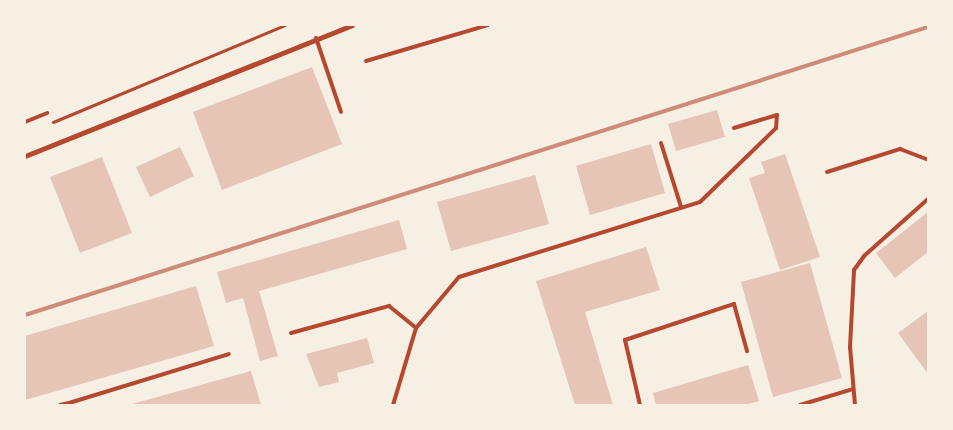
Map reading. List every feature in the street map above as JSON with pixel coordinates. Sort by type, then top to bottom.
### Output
[{"type":"street","points":[[25,156],[352,25]]},
{"type":"lane","points":[[366,61],[488,25]]},
{"type":"lane","points":[[316,38],[341,112]]},
{"type":"lane","points":[[25,122],[47,113]]},
{"type":"lane","points":[[393,405],[416,328],[459,277],[700,202],[776,128],[777,115],[734,128]]},
{"type":"lane","points":[[661,143],[681,207]]},
{"type":"lane","points":[[827,172],[900,149],[928,160]]},
{"type":"lane","points":[[855,405],[850,348],[854,270],[864,256],[928,199]]},
{"type":"lane","points":[[640,405],[624,340],[734,304],[747,350]]},
{"type":"lane","points":[[291,333],[389,306],[416,328]]},
{"type":"lane","points":[[60,405],[69,404],[229,354]]},
{"type":"lane","points":[[800,405],[853,389]]},
{"type":"path","points":[[50,123],[285,25]]},
{"type":"building","points":[[312,67],[342,144],[222,190],[193,112]]},
{"type":"building","points":[[717,110],[725,137],[676,151],[668,124]]},
{"type":"building","points":[[651,144],[665,193],[590,215],[576,166]]},
{"type":"building","points":[[180,147],[194,176],[150,197],[136,167]]},
{"type":"building","points":[[785,154],[820,257],[780,270],[749,178],[765,173],[761,162]]},
{"type":"building","points":[[102,157],[132,233],[80,253],[50,177]]},
{"type":"building","points":[[535,175],[549,224],[451,251],[437,202]]},
{"type":"building","points":[[928,212],[928,252],[895,278],[876,253]]},
{"type":"building","points":[[399,220],[407,249],[259,291],[278,356],[260,361],[243,298],[226,303],[217,272]]},
{"type":"building","points":[[646,247],[660,290],[585,312],[613,405],[575,405],[536,281]]},
{"type":"building","points":[[810,263],[842,378],[773,397],[741,282]]},
{"type":"building","points":[[196,286],[214,346],[25,400],[25,336]]},
{"type":"building","points":[[928,311],[928,374],[898,333]]},
{"type":"building","points":[[367,338],[374,363],[337,373],[339,382],[319,387],[306,354]]},
{"type":"building","points":[[748,365],[759,401],[745,405],[656,405],[653,393]]},
{"type":"building","points":[[251,371],[261,405],[132,404]]},
{"type":"railway","points":[[25,315],[928,27]]}]
